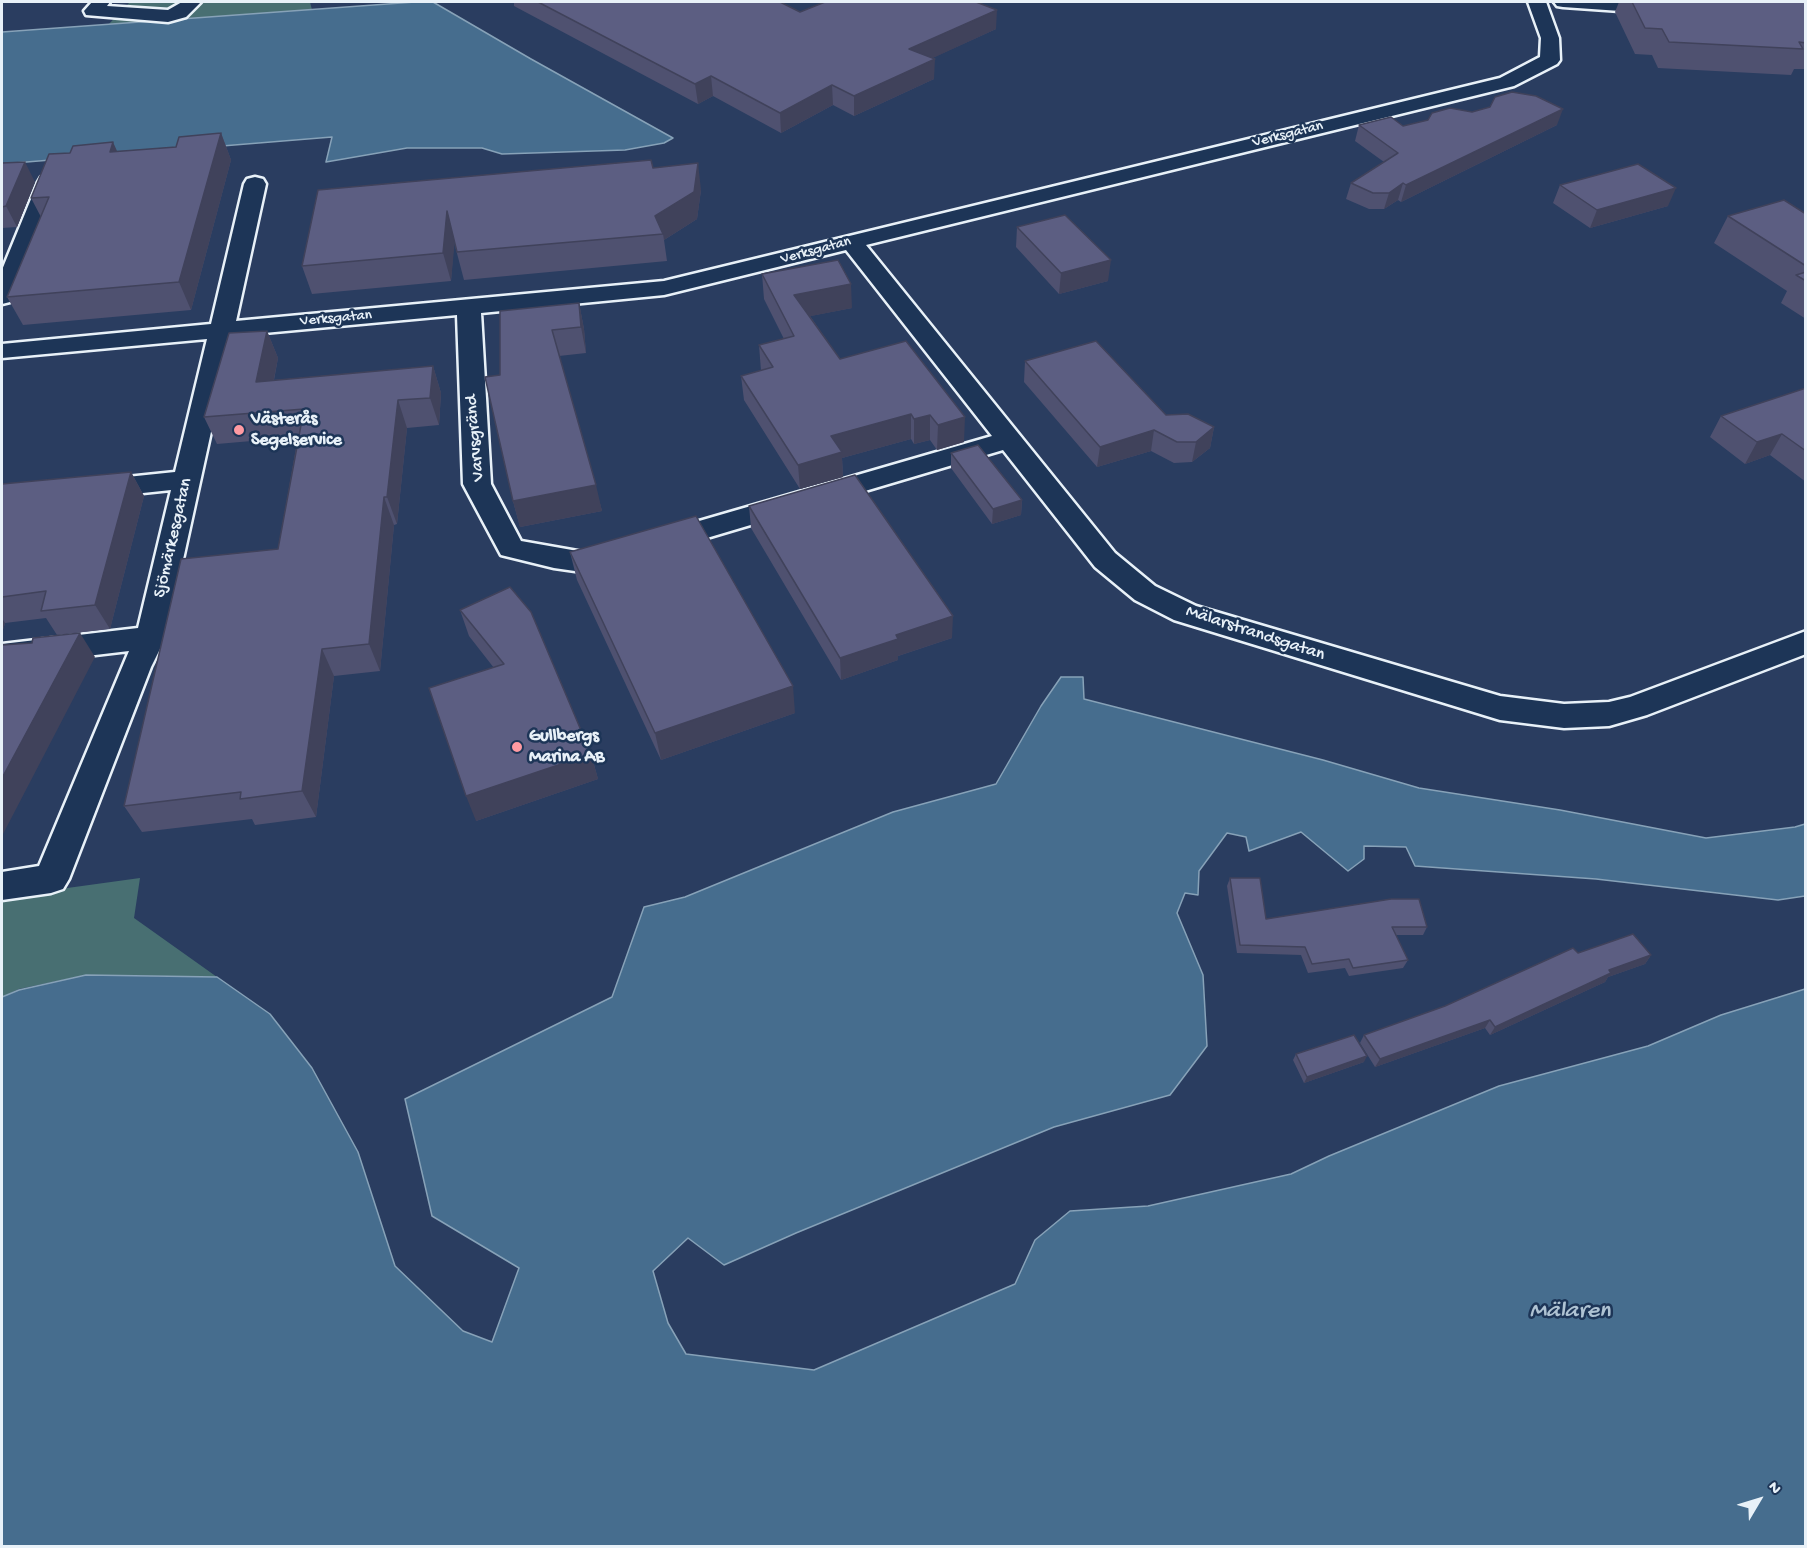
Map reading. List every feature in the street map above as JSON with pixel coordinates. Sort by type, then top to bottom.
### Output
[{"type":"street","points":[[101,2],[93,11],[168,16],[179,13],[192,2]]},
{"type":"street","name":"Verksgatan","points":[[2,351],[664,288],[1507,82],[1550,60],[1550,38],[1537,2]]},
{"type":"street","points":[[1563,2],[1678,9]]},
{"type":"street","points":[[2,297],[50,182]]},
{"type":"street","name":"Sjömärkesgatan","points":[[2,886],[51,879],[136,667],[151,638],[255,184]]},
{"type":"street","name":"Mälarstrandsgatan","points":[[852,242],[1105,560],[1123,577],[1158,600],[1214,623],[1500,708],[1564,716],[1618,712],[1649,703],[1806,642]]},
{"type":"street","name":"Varvsgränd","points":[[469,307],[477,484],[511,548],[589,563],[1009,440]]},
{"type":"street","points":[[2,499],[188,479]]},
{"type":"street","points":[[2,655],[151,638]]},
{"type":"green space","points":[[130,2],[310,2],[312,10],[108,25]]},
{"type":"green space","points":[[140,878],[134,918],[217,977],[86,975],[19,989],[2,997],[2,897]]},
{"type":"water","points":[[433,2],[673,138],[664,143],[625,150],[502,154],[482,148],[407,148],[326,162],[332,137],[2,164],[2,32]]},
{"type":"water","name":"Mälaren","points":[[1061,677],[1083,677],[1084,699],[1323,760],[1419,788],[1560,810],[1706,838],[1805,824],[1805,896],[1778,900],[1596,879],[1415,866],[1406,847],[1364,846],[1364,859],[1348,871],[1301,832],[1249,851],[1246,837],[1227,833],[1199,871],[1198,895],[1185,893],[1177,913],[1203,975],[1207,1046],[1170,1095],[1054,1127],[724,1265],[688,1238],[653,1271],[668,1323],[686,1354],[814,1370],[1015,1284],[1035,1240],[1070,1211],[1148,1206],[1291,1174],[1499,1086],[1648,1046],[1721,1015],[1805,989],[1805,1546],[2,1546],[2,997],[19,990],[86,975],[217,977],[270,1014],[312,1068],[358,1152],[395,1266],[463,1331],[492,1342],[519,1268],[432,1216],[405,1099],[612,997],[644,907],[685,897],[893,812],[996,784],[1041,706]]},
{"type":"building","points":[[538,2],[780,2],[800,12],[825,2],[976,2],[997,10],[909,49],[935,59],[854,96],[832,85],[780,113],[711,76],[695,84]]},
{"type":"building","points":[[1632,2],[1806,2],[1806,43],[1799,42],[1803,49],[1669,42],[1662,29],[1645,28]]},
{"type":"building","points":[[1512,92],[1536,96],[1563,109],[1406,185],[1403,183],[1389,193],[1373,193],[1351,183],[1398,153],[1359,125],[1391,117],[1403,126],[1428,120],[1432,113],[1450,108],[1472,112],[1490,107],[1495,97]]},
{"type":"building","points":[[221,133],[179,282],[7,297],[49,197],[31,198],[49,154],[70,153],[73,146],[113,142],[110,152],[176,147],[179,137]]},
{"type":"building","points":[[651,160],[653,168],[698,163],[694,192],[655,216],[663,234],[457,252],[447,211],[443,253],[302,266],[318,190]]},
{"type":"building","points":[[25,162],[6,206],[2,207],[2,163]]},
{"type":"building","points":[[1638,164],[1676,188],[1597,210],[1560,185]]},
{"type":"building","points":[[1784,200],[1806,214],[1806,266],[1728,216]]},
{"type":"building","points":[[1065,215],[1111,260],[1061,273],[1017,227]]},
{"type":"building","points":[[838,260],[851,284],[794,295],[840,359],[906,341],[965,417],[938,425],[930,415],[914,419],[911,414],[831,436],[842,452],[798,465],[741,376],[773,367],[759,345],[794,336],[762,274]]},
{"type":"building","points":[[1806,272],[1806,281],[1796,275]]},
{"type":"building","points":[[579,303],[581,327],[552,330],[596,485],[513,501],[485,377],[500,375],[500,311]]},
{"type":"building","points":[[267,331],[256,382],[433,366],[430,398],[398,400],[387,497],[384,497],[369,644],[322,649],[302,791],[240,799],[241,792],[124,806],[181,559],[278,549],[304,409],[204,417],[229,333]]},
{"type":"building","points":[[1096,341],[1166,415],[1188,414],[1214,427],[1196,442],[1177,442],[1154,430],[1100,447],[1025,361]]},
{"type":"building","points":[[1806,388],[1806,451],[1782,434],[1757,442],[1721,416]]},
{"type":"building","points":[[978,445],[1022,500],[993,509],[951,453]]},
{"type":"building","points":[[131,472],[95,605],[41,611],[46,591],[2,597],[2,484]]},
{"type":"building","points":[[855,475],[953,616],[896,635],[898,639],[840,658],[749,506]]},
{"type":"building","points":[[696,516],[793,686],[655,733],[570,552]]},
{"type":"building","points":[[510,587],[531,612],[591,754],[466,796],[429,688],[504,664],[460,610]]},
{"type":"building","points":[[80,633],[2,778],[2,645],[32,643],[33,638]]},
{"type":"building","points":[[1230,878],[1260,878],[1266,919],[1391,899],[1419,899],[1427,927],[1392,927],[1408,960],[1353,968],[1349,959],[1312,964],[1305,947],[1240,945]]},
{"type":"building","points":[[1633,934],[1651,955],[1609,970],[1611,973],[1495,1027],[1490,1020],[1380,1059],[1364,1035],[1445,1006],[1573,948],[1578,953]]},
{"type":"building","points":[[1354,1035],[1367,1056],[1307,1077],[1296,1054]]},
{"type":"place","name":"Västerås Segelservice","points":[[239,430]]},
{"type":"place","name":"Gullbergs Marina AB","points":[[517,747]]}]
